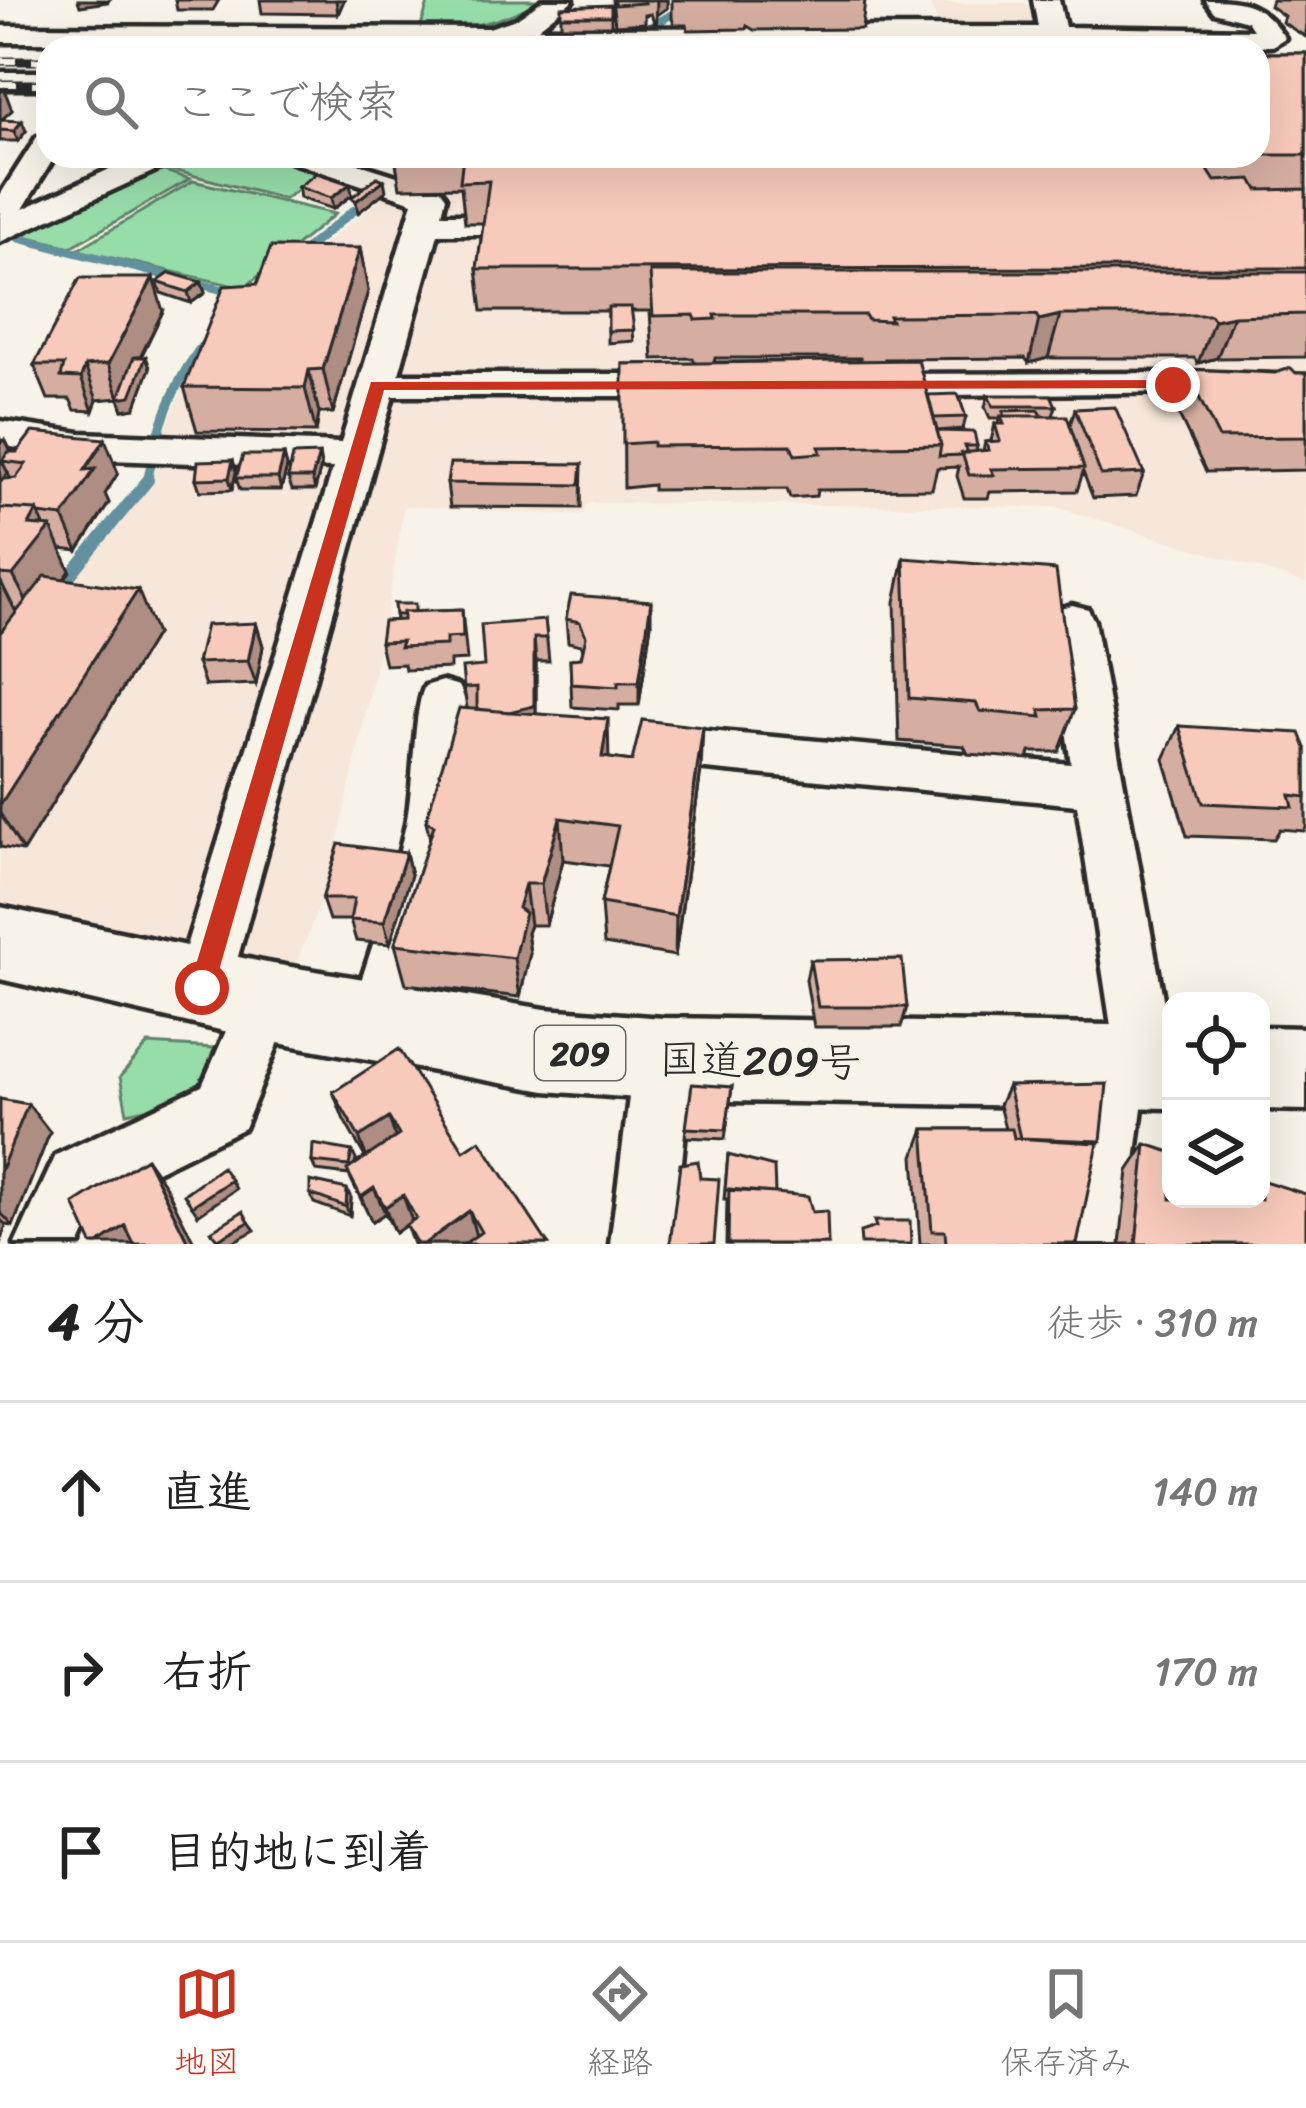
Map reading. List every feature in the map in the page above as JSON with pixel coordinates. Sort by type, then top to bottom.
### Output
[{"type":"highway","name":"国道209号","points":[[0,943],[234,995],[545,1050],[663,1059],[1145,1066]]},
{"type":"highway","points":[[1270,1068],[1306,1069]]},
{"type":"street","points":[[117,36],[139,0]]},
{"type":"street","points":[[490,36],[525,25],[560,0]]},
{"type":"street","points":[[1046,0],[1053,35]]},
{"type":"street","points":[[1217,0],[1223,7],[1256,15],[1270,38]]},
{"type":"street","points":[[0,20],[22,20],[30,10]]},
{"type":"street","points":[[0,34],[36,37]]},
{"type":"street","points":[[490,36],[1126,36]]},
{"type":"street","points":[[0,80],[36,80]]},
{"type":"street","points":[[0,145],[24,146],[0,184]]},
{"type":"street","points":[[0,220],[36,162]]},
{"type":"street","points":[[0,232],[137,168]]},
{"type":"street","points":[[47,1244],[78,1177],[223,1107],[234,995],[356,456],[430,197],[340,168]]},
{"type":"street","points":[[424,224],[556,224]]},
{"type":"street","points":[[822,385],[1181,384],[1188,375],[1235,374]]},
{"type":"street","points":[[377,386],[705,385]]},
{"type":"street","points":[[0,433],[80,446],[356,456]]},
{"type":"street","points":[[1072,621],[1145,1066],[1092,1244]]},
{"type":"street","points":[[377,1021],[429,840],[444,734],[442,699]]},
{"type":"street","points":[[675,747],[1100,787]]},
{"type":"street","points":[[642,1244],[663,1059]]},
{"type":"shaded area","points":[[930,3],[1026,3],[1039,29],[940,30]]},
{"type":"shaded area","points":[[1306,93],[1306,583],[1056,507],[588,503],[582,516],[404,506],[385,624],[330,878],[294,970],[0,910],[0,670],[134,496],[188,378],[269,288],[420,168],[1270,168],[1270,140]]},
{"type":"green space","points":[[429,0],[540,0],[482,24],[420,29]]},
{"type":"green space","points":[[145,168],[190,179],[71,247],[25,236],[25,228]]},
{"type":"green space","points":[[165,168],[302,168],[322,174],[284,199]]},
{"type":"green space","points":[[193,181],[335,214],[244,288],[77,250]]},
{"type":"green space","points":[[148,1044],[214,1048],[199,1097],[127,1113],[120,1077]]},
{"type":"building","points":[[613,0],[644,0],[645,3],[615,5]]},
{"type":"building","points":[[611,5],[611,16],[561,16],[561,7]]},
{"type":"building","points":[[1270,53],[1306,53],[1306,155],[1270,155]]},
{"type":"building","points":[[0,120],[22,121],[14,131],[0,130]]},
{"type":"building","points":[[462,168],[1207,168],[1215,181],[1252,179],[1258,190],[1306,189],[1306,268],[477,269],[489,181],[460,182]]},
{"type":"building","points":[[317,173],[350,184],[331,198],[298,187]]},
{"type":"building","points":[[377,177],[384,180],[356,201],[352,197]]},
{"type":"building","points":[[271,247],[360,248],[323,369],[309,370],[305,388],[184,387],[224,286],[257,284]]},
{"type":"building","points":[[650,272],[1306,272],[1306,314],[1214,320],[1210,315],[1060,315],[1039,320],[1036,315],[889,316],[891,321],[868,320],[865,315],[715,315],[716,319],[696,320],[694,315],[653,316]]},
{"type":"building","points":[[170,273],[201,282],[188,292],[157,282]]},
{"type":"building","points":[[80,278],[153,278],[108,364],[85,366],[81,378],[61,377],[64,365],[34,365]]},
{"type":"building","points":[[608,307],[631,307],[634,330],[608,331]]},
{"type":"building","points":[[134,357],[146,357],[131,396],[119,398]]},
{"type":"building","points":[[918,360],[941,445],[819,447],[821,453],[795,455],[791,445],[623,444],[623,364]]},
{"type":"building","points":[[1291,368],[1306,373],[1306,437],[1219,438],[1185,369],[1275,373]]},
{"type":"building","points":[[958,394],[966,417],[934,418],[928,395]]},
{"type":"building","points":[[988,395],[1051,395],[1056,406],[993,406]]},
{"type":"building","points":[[1115,407],[1144,473],[1101,475],[1075,409]]},
{"type":"building","points":[[1039,410],[1042,416],[1005,416],[1003,411]]},
{"type":"building","points":[[1001,416],[1067,416],[1084,468],[991,469],[994,475],[969,475],[962,453],[989,450],[985,442],[1000,441],[995,424],[1004,424]]},
{"type":"building","points":[[937,431],[974,432],[977,446],[965,446],[968,453],[963,455],[939,456]]},
{"type":"building","points":[[32,432],[105,439],[85,470],[95,469],[63,517],[0,508],[0,483],[16,478],[26,464],[2,461],[8,452],[17,452]]},
{"type":"building","points":[[319,454],[312,478],[288,478],[293,455]]},
{"type":"building","points":[[243,455],[284,455],[278,478],[236,478]]},
{"type":"building","points":[[233,460],[229,478],[196,479],[198,461]]},
{"type":"building","points":[[450,463],[582,464],[580,485],[447,483]]},
{"type":"building","points":[[0,508],[37,510],[29,525],[51,527],[13,575],[0,574]]},
{"type":"building","points":[[904,558],[1056,570],[1075,709],[1040,710],[1042,717],[980,711],[976,703],[909,698]]},
{"type":"building","points":[[45,576],[138,590],[0,805],[0,633]]},
{"type":"building","points":[[571,595],[651,601],[639,682],[618,682],[618,687],[571,684],[570,659],[581,658],[586,636],[580,622],[566,619]]},
{"type":"building","points":[[394,604],[415,604],[415,612],[395,615]]},
{"type":"building","points":[[462,610],[463,637],[446,638],[446,645],[400,647],[402,641],[380,642],[383,621],[403,620],[403,612]]},
{"type":"building","points":[[545,620],[547,638],[534,638],[534,706],[509,712],[477,709],[477,687],[464,688],[462,668],[484,666],[481,625]]},
{"type":"building","points":[[256,623],[248,661],[197,663],[206,625]]},
{"type":"building","points":[[459,708],[608,719],[602,757],[632,761],[642,720],[703,727],[676,916],[601,903],[618,826],[560,818],[541,884],[525,884],[518,908],[525,913],[514,958],[395,944],[434,825],[426,821]]},
{"type":"building","points":[[1179,726],[1300,733],[1306,748],[1306,797],[1290,795],[1293,807],[1203,803]]},
{"type":"building","points":[[339,844],[406,853],[384,922],[350,920],[354,899],[322,899]]},
{"type":"building","points":[[902,959],[907,1007],[818,1007],[810,960]]},
{"type":"building","points":[[399,1049],[464,1151],[480,1140],[548,1244],[464,1244],[481,1232],[469,1211],[424,1244],[417,1244],[406,1225],[416,1218],[403,1195],[385,1207],[374,1188],[361,1197],[347,1170],[399,1135],[389,1118],[359,1137],[333,1092]]},
{"type":"building","points":[[692,1084],[732,1087],[726,1130],[686,1128]]},
{"type":"building","points":[[1107,1084],[1101,1141],[1020,1138],[1008,1086]]},
{"type":"building","points":[[0,1099],[28,1104],[0,1172]]},
{"type":"building","points":[[924,1129],[1012,1129],[1014,1138],[1098,1143],[1077,1244],[946,1244],[945,1231],[932,1231]]},
{"type":"building","points":[[313,1144],[352,1151],[349,1166],[312,1162]]},
{"type":"building","points":[[1146,1144],[1162,1149],[1162,1208],[1270,1208],[1270,1183],[1306,1194],[1306,1244],[1136,1244]]},
{"type":"building","points":[[728,1155],[774,1167],[775,1193],[725,1190]]},
{"type":"building","points":[[146,1158],[189,1244],[129,1244],[133,1242],[125,1226],[92,1244],[74,1204]]},
{"type":"building","points":[[698,1161],[700,1178],[719,1179],[714,1244],[670,1244],[680,1164]]},
{"type":"building","points":[[222,1167],[231,1180],[192,1206],[184,1194]]},
{"type":"building","points":[[310,1181],[347,1189],[346,1207],[310,1194]]},
{"type":"building","points":[[729,1189],[808,1196],[812,1212],[827,1211],[828,1244],[728,1244]]},
{"type":"building","points":[[243,1211],[249,1222],[218,1239],[211,1231]]},
{"type":"building","points":[[874,1221],[910,1221],[911,1244],[861,1244],[860,1232],[876,1227]]},
{"type":"waterway","points":[[644,36],[650,27],[679,10],[676,0]]},
{"type":"waterway","points":[[353,211],[365,202]]},
{"type":"waterway","points":[[296,257],[353,211]]},
{"type":"waterway","points":[[349,214],[353,211]]},
{"type":"waterway","points":[[19,238],[239,294]]},
{"type":"waterway","points":[[148,481],[169,404],[211,335]]},
{"type":"waterway","points":[[58,590],[148,481]]},
{"type":"railway","points":[[0,61],[36,61]]},
{"type":"railway","points":[[0,84],[36,84]]},
{"type":"route","points":[[202,988],[377,386],[1173,385]]}]
